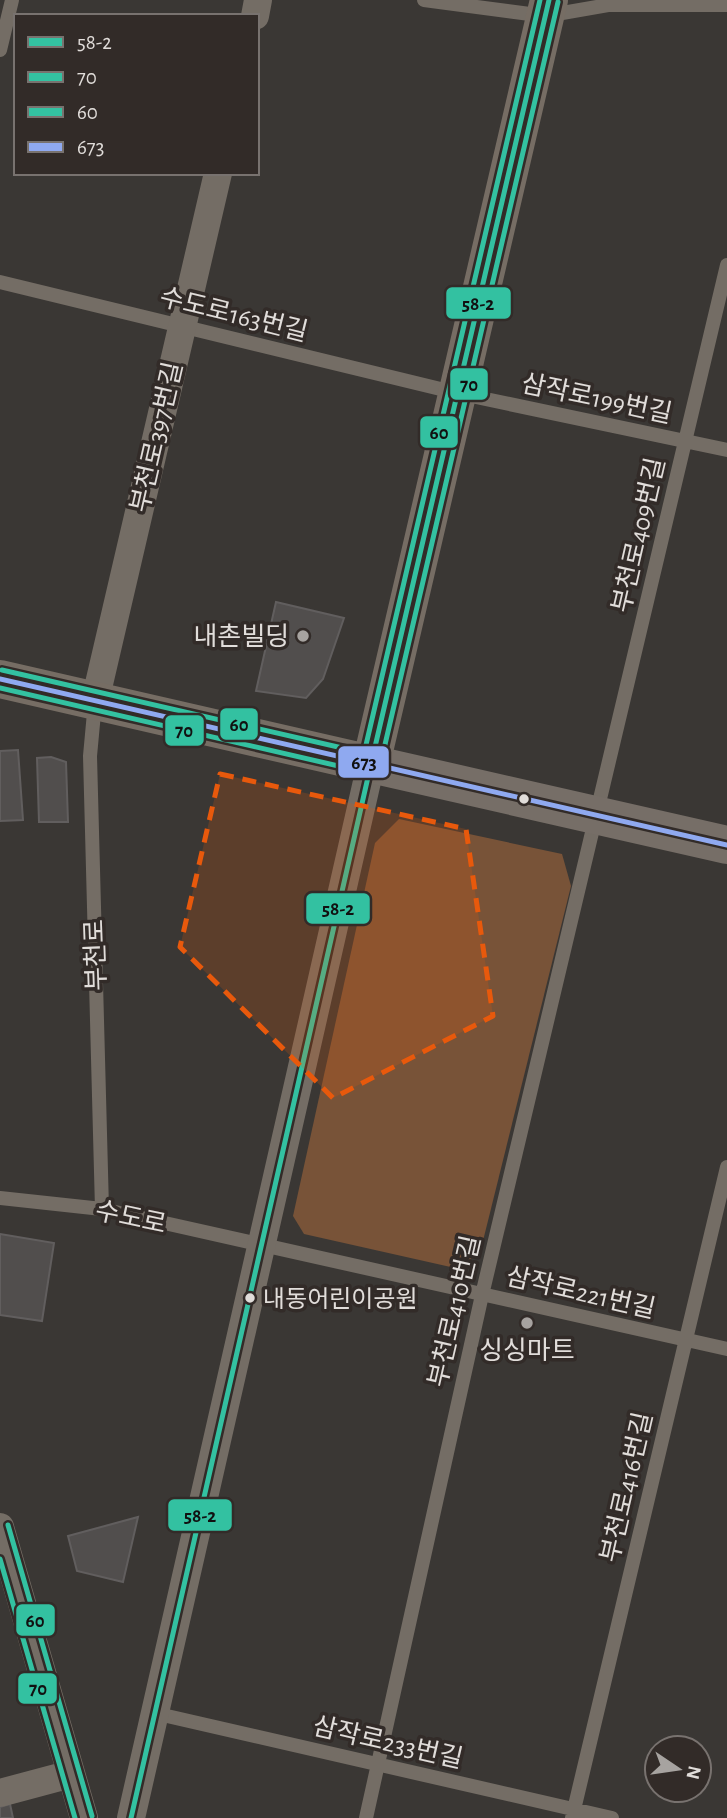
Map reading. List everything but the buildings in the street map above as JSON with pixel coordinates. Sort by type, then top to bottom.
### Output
[{"type":"main road","points":[[0,679],[371,764],[547,8]]},
{"type":"street","name":"부천로397번길","points":[[95,701],[218,175]]},
{"type":"street","points":[[131,1818],[371,764],[727,845]]},
{"type":"street","points":[[0,1527],[84,1818]]},
{"type":"street","points":[[0,1793],[71,1774]]},
{"type":"lane","points":[[0,50],[12,0]]},
{"type":"lane","points":[[424,0],[547,8],[727,5]]},
{"type":"lane","name":"부천로409번길","points":[[597,816],[727,265]]},
{"type":"lane","name":"수도로163번길","points":[[0,282],[457,393]]},
{"type":"lane","name":"삼작로199번길","points":[[457,393],[727,450]]},
{"type":"lane","name":"부천로","points":[[95,701],[90,756],[102,1209]]},
{"type":"lane","name":"부천로410번길","points":[[366,1818],[482,1295],[597,816]]},
{"type":"lane","points":[[683,835],[727,831]]},
{"type":"lane","points":[[683,835],[727,858]]},
{"type":"lane","name":"부천로416번길","points":[[573,1814],[727,1167]]},
{"type":"lane","name":"수도로","points":[[0,1198],[102,1209],[260,1245]]},
{"type":"lane","name":"삼작로221번길","points":[[260,1245],[727,1349]]},
{"type":"lane","name":"삼작로233번길","points":[[154,1713],[378,1764],[573,1814],[612,1818]]},
{"type":"highlighted area","points":[[220,774],[466,829],[493,1016],[333,1098],[180,947]]},
{"type":"shaded area","name":"내동어린이공원","points":[[399,819],[562,854],[571,886],[480,1253],[455,1268],[304,1234],[293,1216],[375,843]]},
{"type":"transit line","name":"60","points":[[362,762],[540,0]]},
{"type":"transit line","name":"58-2","points":[[131,1818],[371,764],[549,0]]},
{"type":"transit line","name":"70","points":[[380,766],[558,2]]},
{"type":"transit line","name":"60","points":[[2,670],[373,755]]},
{"type":"transit line","name":"673","points":[[0,679],[727,845]]},
{"type":"transit line","name":"70","points":[[0,688],[369,773]]},
{"type":"transit line","name":"60","points":[[8,1525],[92,1816]]},
{"type":"transit line","name":"70","points":[[0,1559],[75,1818]]},
{"type":"place","name":"내촌빌딩","points":[[303,636]]},
{"type":"place","name":"내동어린이공원","points":[[250,1298]]},
{"type":"place","name":"싱싱마트","points":[[527,1323]]}]
